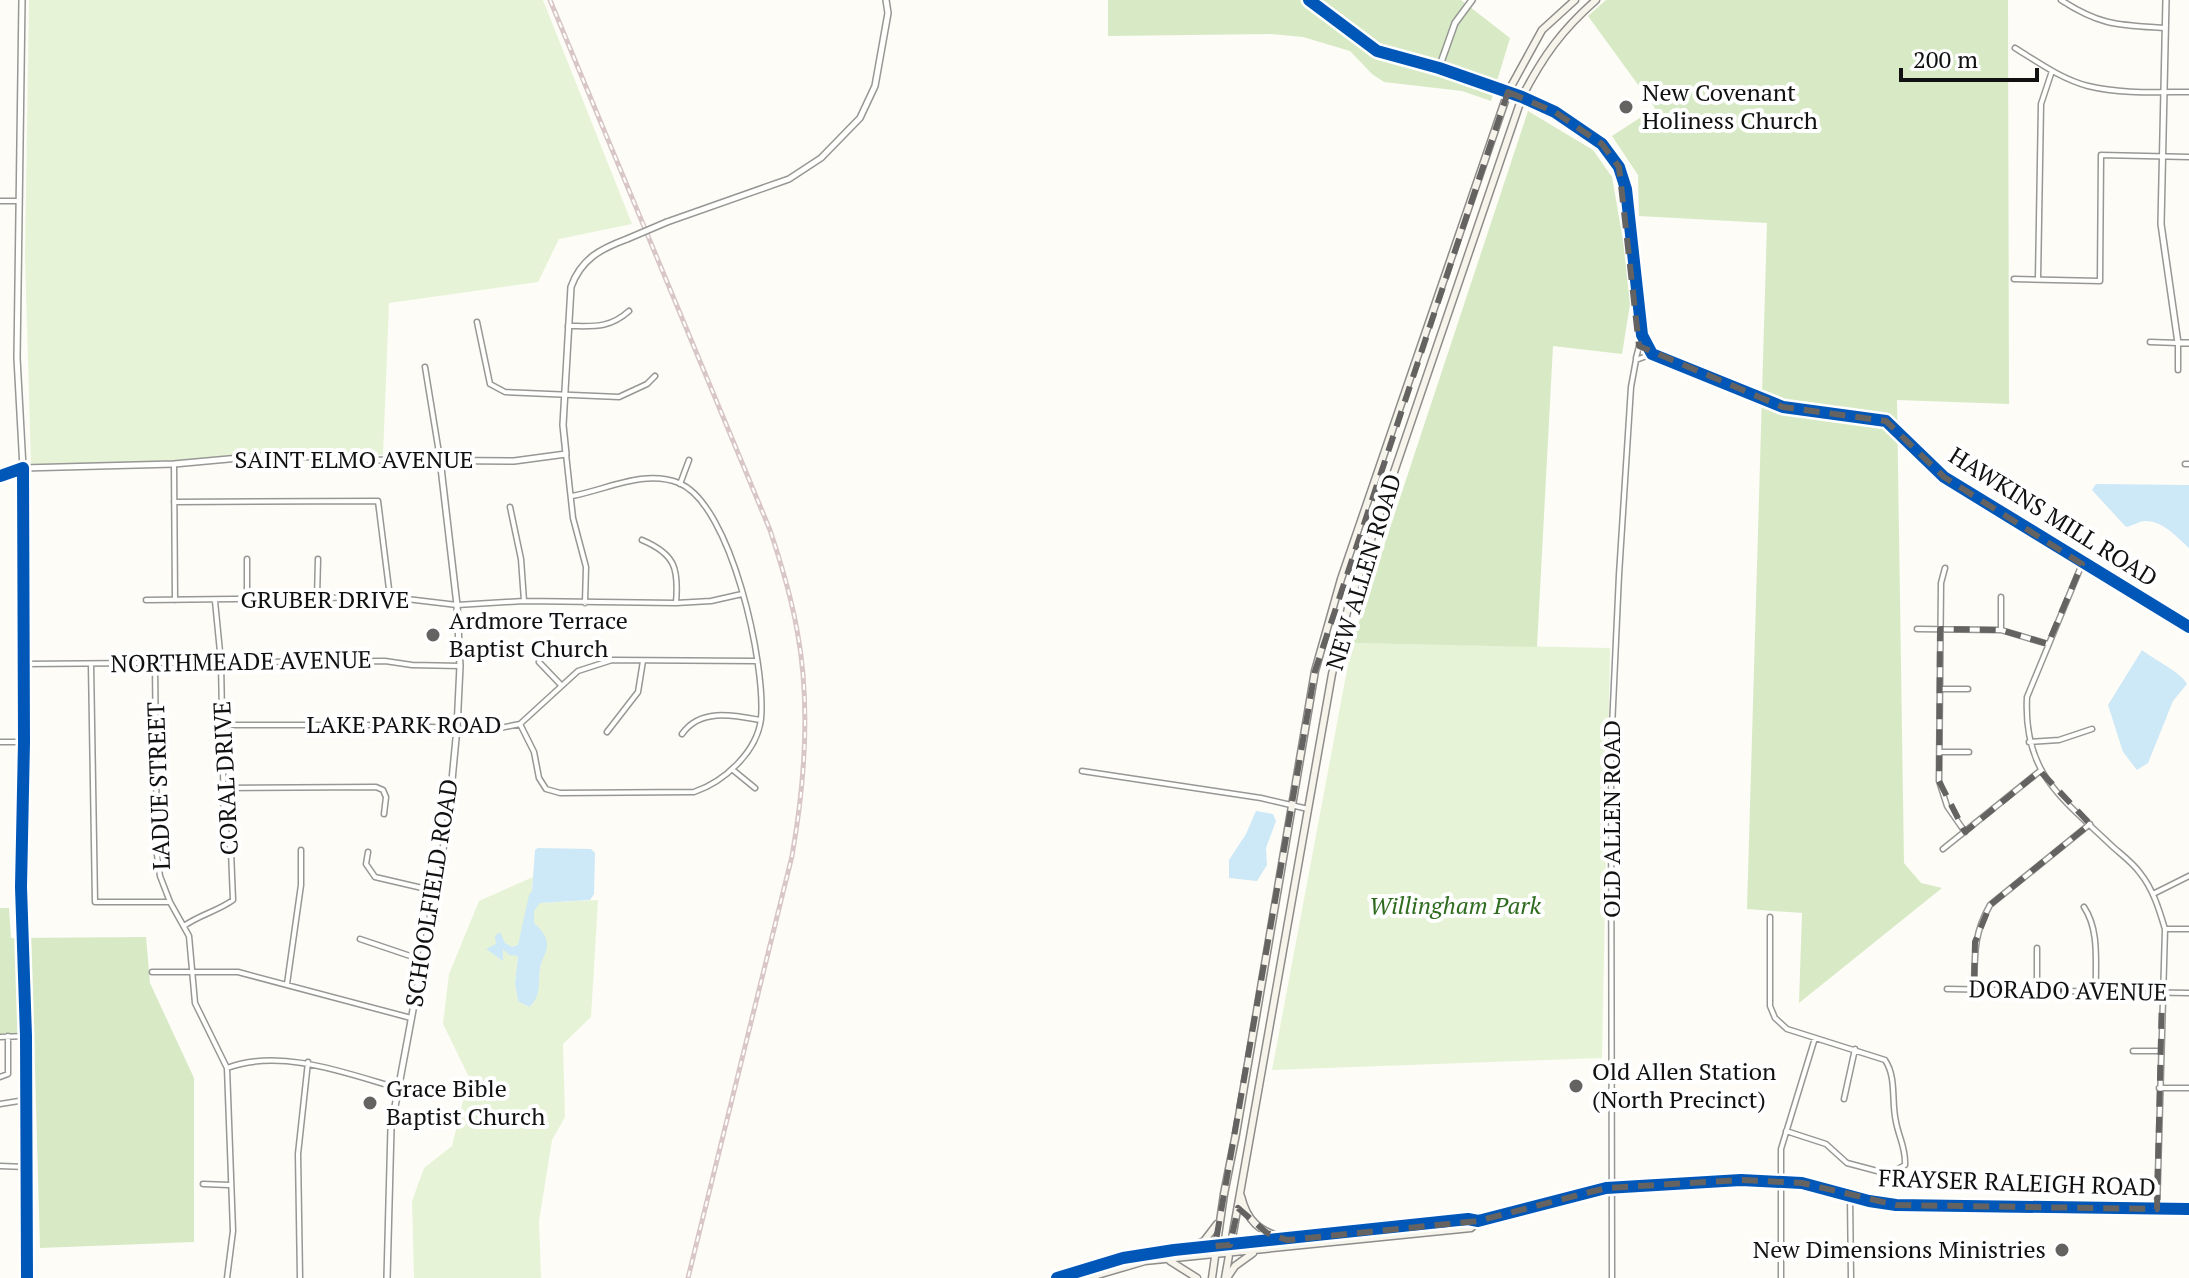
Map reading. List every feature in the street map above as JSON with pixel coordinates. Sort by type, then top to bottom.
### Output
[{"type":"main road","name":"NEW ALLEN ROAD","points":[[1212,1278],[1315,671],[1341,579],[1508,92],[1542,30],[1575,0]]},
{"type":"main road","name":"NEW ALLEN ROAD","points":[[1226,1278],[1332,674],[1349,604],[1522,97],[1538,65],[1568,25],[1596,0]]},
{"type":"main road","points":[[1434,307],[1445,315],[1441,335]]},
{"type":"main road","points":[[23,468],[21,887],[27,1100],[27,1278]]},
{"type":"main road","name":"SAINT ELMO AVENUE","points":[[0,476],[23,468]]},
{"type":"main road","name":"FRAYSER RALEIGH ROAD","points":[[1057,1278],[1123,1258],[1191,1248],[1468,1219],[1478,1221],[1531,1209],[1563,1197],[1613,1187],[1741,1180],[1782,1181],[1884,1204],[2189,1209]]},
{"type":"main road","points":[[1240,1193],[1245,1211],[1257,1227],[1267,1234],[1287,1240]]},
{"type":"main road","points":[[1191,1248],[1205,1240],[1220,1220]]},
{"type":"main road","name":"FRAYSER RALEIGH ROAD","points":[[1087,1278],[1125,1265],[1471,1228],[1478,1221]]},
{"type":"main road","points":[[1226,1278],[1235,1266],[1257,1251]]},
{"type":"main road","points":[[1167,1259],[1197,1278]]},
{"type":"street","points":[[22,0],[17,358],[23,468]]},
{"type":"street","points":[[585,603],[586,567],[573,518],[563,425],[571,287],[581,267],[601,249],[789,179],[821,158],[860,118],[875,86],[888,13],[886,0]]},
{"type":"street","points":[[1309,0],[1377,51],[1439,68],[1522,97],[1555,112],[1602,144],[1619,167],[1626,189],[1642,335],[1652,354],[1636,360]]},
{"type":"street","points":[[1439,68],[1455,23],[1472,0]]},
{"type":"street","points":[[2061,0],[2101,22],[2166,28]]},
{"type":"street","points":[[2166,0],[2161,224],[2178,343],[2178,370]]},
{"type":"street","points":[[2015,48],[2052,71],[2086,85],[2117,91],[2189,92]]},
{"type":"street","points":[[2038,279],[2041,104],[2052,71]]},
{"type":"street","points":[[2014,279],[2100,281],[2101,155],[2189,157]]},
{"type":"street","points":[[0,201],[19,201]]},
{"type":"street","points":[[568,326],[605,326],[616,323],[629,311]]},
{"type":"street","points":[[477,322],[490,384],[505,392],[619,397],[647,384],[655,376]]},
{"type":"street","name":"OLD ALLEN ROAD","points":[[1612,1278],[1613,695],[1630,404],[1642,335]]},
{"type":"street","points":[[2150,342],[2189,343]]},
{"type":"street","name":"HAWKINS MILL ROAD","points":[[1652,354],[1783,407],[1886,421],[1944,477],[2189,627]]},
{"type":"street","points":[[425,367],[440,459]]},
{"type":"street","name":"SAINT ELMO AVENUE","points":[[23,468],[174,464],[273,455],[377,460],[514,461],[566,454]]},
{"type":"street","name":"SCHOOLFIELD ROAD","points":[[387,1278],[391,1128],[448,822],[457,728],[460,666],[457,605],[440,459]]},
{"type":"street","points":[[680,484],[689,460]]},
{"type":"street","points":[[174,464],[175,600]]},
{"type":"street","points":[[520,724],[534,752],[539,778],[546,789],[560,793],[694,792],[713,786],[733,770],[748,750],[761,720],[756,661],[743,594],[733,559],[713,514],[680,484],[660,479],[638,479],[572,496]]},
{"type":"street","points":[[174,502],[378,501],[390,597]]},
{"type":"street","points":[[510,507],[521,559],[524,601]]},
{"type":"street","points":[[642,540],[663,549],[673,563],[678,585],[676,603]]},
{"type":"street","points":[[247,559],[247,598]]},
{"type":"street","points":[[317,597],[318,559]]},
{"type":"street","points":[[2082,564],[2027,697],[2026,721],[2029,742],[2040,771],[2058,794],[2139,872],[2153,894],[2165,929],[2157,1209]]},
{"type":"street","points":[[1945,568],[1941,583],[1940,629],[1942,795],[1965,832]]},
{"type":"street","name":"GRUBER DRIVE","points":[[146,600],[390,597],[457,605],[524,601],[676,603],[711,601],[743,594]]},
{"type":"street","points":[[2001,597],[2001,630]]},
{"type":"street","name":"CORAL DRIVE","points":[[184,926],[197,916],[233,900],[231,851],[224,822],[221,662],[215,601]]},
{"type":"street","points":[[1917,629],[2001,630],[2048,644]]},
{"type":"street","name":"LAKE PARK ROAD","points":[[221,725],[392,725],[490,730],[520,724],[578,671],[596,664],[612,660],[756,661]]},
{"type":"street","name":"NORTHMEADE AVENUE","points":[[23,664],[385,661],[460,666]]},
{"type":"street","points":[[607,732],[638,692],[643,661]]},
{"type":"street","points":[[539,662],[561,685]]},
{"type":"street","name":"LADUE STREET","points":[[155,663],[157,855],[160,876],[189,936],[195,1003],[227,1068],[233,1231],[227,1278]]},
{"type":"street","points":[[91,664],[95,902],[170,902]]},
{"type":"street","points":[[1940,689],[1968,689]]},
{"type":"street","points":[[682,734],[688,725],[707,716],[733,715],[761,720]]},
{"type":"street","points":[[2029,742],[2059,740],[2092,729]]},
{"type":"street","points":[[0,742],[24,742]]},
{"type":"street","points":[[1940,752],[1969,752]]},
{"type":"street","points":[[733,770],[755,788]]},
{"type":"street","points":[[1082,771],[1308,809]]},
{"type":"street","points":[[1943,849],[2040,771]]},
{"type":"street","points":[[222,788],[376,787],[383,790],[386,797],[384,814]]},
{"type":"street","points":[[1974,989],[1975,942],[1980,923],[1990,905],[2090,824]]},
{"type":"street","points":[[287,984],[301,885],[301,850]]},
{"type":"street","points":[[368,852],[366,864],[375,877],[435,891]]},
{"type":"street","points":[[2153,894],[2189,876]]},
{"type":"street","points":[[2084,907],[2092,919],[2095,933],[2096,991]]},
{"type":"street","points":[[1770,917],[1770,1006],[1775,1018],[1787,1029],[1885,1060],[1890,1068],[1895,1121],[1906,1152],[1905,1165],[1894,1171],[1881,1172],[1847,1163],[1826,1144],[1786,1131]]},
{"type":"street","points":[[2165,929],[2189,929]]},
{"type":"street","points":[[360,939],[422,960]]},
{"type":"street","points":[[2037,948],[2037,990]]},
{"type":"street","points":[[152,972],[238,972],[411,1018]]},
{"type":"street","name":"DORADO AVENUE","points":[[1947,989],[2189,993]]},
{"type":"street","points":[[0,1077],[8,1074],[8,1036]]},
{"type":"street","points":[[0,1037],[26,1036]]},
{"type":"street","points":[[1781,1278],[1782,1181],[1779,1165],[1786,1131],[1815,1037]]},
{"type":"street","points":[[1844,1099],[1855,1049]]},
{"type":"street","points":[[2133,1051],[2160,1051]]},
{"type":"street","points":[[227,1068],[241,1063],[308,1062],[397,1088]]},
{"type":"street","points":[[300,1278],[298,1154],[308,1062]]},
{"type":"street","points":[[2159,1088],[2189,1088]]},
{"type":"street","points":[[0,1102],[27,1100]]},
{"type":"street","points":[[0,1166],[26,1167]]},
{"type":"street","points":[[203,1184],[230,1185]]},
{"type":"street","points":[[1850,1196],[1851,1278]]},
{"type":"highlighted area","points":[[1508,92],[1555,112],[1602,144],[1619,167],[1639,346],[1783,407],[1886,421],[1944,477],[2082,564],[2048,644],[2001,630],[1940,629],[1939,781],[1965,832],[2040,771],[2090,824],[1990,905],[1975,942],[1974,989],[2162,993],[2157,1209],[1896,1205],[1802,1183],[1741,1180],[1606,1188],[1478,1221],[1287,1240],[1267,1233],[1238,1208],[1230,1245],[1215,1246],[1315,671]]},
{"type":"green space","points":[[29,0],[543,0],[632,224],[559,239],[538,282],[389,303],[383,455],[280,452],[157,462],[31,464],[25,257]]},
{"type":"green space","points":[[1108,0],[1461,0],[1510,38],[1491,101],[1462,91],[1384,82],[1350,51],[1303,37],[1271,34],[1108,36]]},
{"type":"green space","points":[[1606,0],[2008,0],[2009,404],[1897,400],[1904,863],[1921,883],[1942,888],[1799,1003],[1802,913],[1747,909],[1767,223],[1639,216],[1638,175],[1612,136],[1655,108],[1588,16]]},
{"type":"green space","points":[[1528,111],[1593,150],[1612,177],[1632,292],[1622,354],[1553,346],[1537,647],[1352,643]]},
{"type":"green space","name":"Willingham Park","points":[[1352,643],[1610,648],[1602,1058],[1272,1070]]},
{"type":"green space","points":[[533,877],[518,945],[512,947],[505,943],[499,932],[503,960],[503,949],[518,956],[515,983],[518,1000],[528,1007],[537,989],[546,946],[544,936],[534,923],[534,911],[539,903],[598,900],[591,1017],[563,1044],[565,1117],[552,1140],[539,1221],[541,1278],[414,1278],[412,1201],[424,1168],[452,1146],[469,1077],[443,1024],[449,974],[479,901]]},
{"type":"green space","points":[[0,908],[9,908],[11,938],[146,937],[150,983],[194,1078],[194,1242],[40,1248],[34,1035],[0,1034]]},
{"type":"water","points":[[2096,484],[2189,485],[2189,548],[2158,523],[2143,521],[2126,527],[2092,490]]},
{"type":"water","points":[[2142,650],[2187,684],[2173,701],[2148,763],[2137,770],[2123,752],[2108,705]]},
{"type":"water","points":[[1256,811],[1273,814],[1276,821],[1266,848],[1267,865],[1257,881],[1229,878],[1229,860]]},
{"type":"water","points":[[591,849],[595,853],[594,894],[590,900],[540,903],[534,911],[534,923],[545,935],[547,945],[538,993],[529,1007],[518,1001],[515,983],[518,956],[509,955],[503,949],[503,961],[486,949],[496,944],[495,936],[500,932],[505,943],[512,947],[518,945],[532,891],[535,850]]},
{"type":"railway","points":[[550,0],[770,530],[792,605],[801,658],[805,743],[792,856],[688,1278]]},
{"type":"cycle path","points":[[1309,0],[1377,51],[1439,68],[1522,97],[1555,112],[1602,144],[1619,167],[1626,189],[1642,335],[1652,354],[1783,407],[1886,421],[1944,477],[2189,627]]},
{"type":"cycle path","points":[[0,476],[23,468],[21,887],[26,1036],[27,1278]]},
{"type":"cycle path","points":[[1057,1278],[1123,1258],[1174,1250],[1468,1219],[1478,1221],[1606,1188],[1741,1180],[1802,1183],[1896,1205],[2189,1209]]},
{"type":"place","name":"New Covenant Holiness Church","points":[[1626,107]]},
{"type":"place","name":"Ardmore Terrace Baptist Church","points":[[433,635]]},
{"type":"place","name":"Old Allen Station (North Precinct)","points":[[1576,1086]]},
{"type":"place","name":"Grace Bible Baptist Church","points":[[370,1103]]},
{"type":"place","name":"New Dimensions Ministries","points":[[2062,1250]]}]
